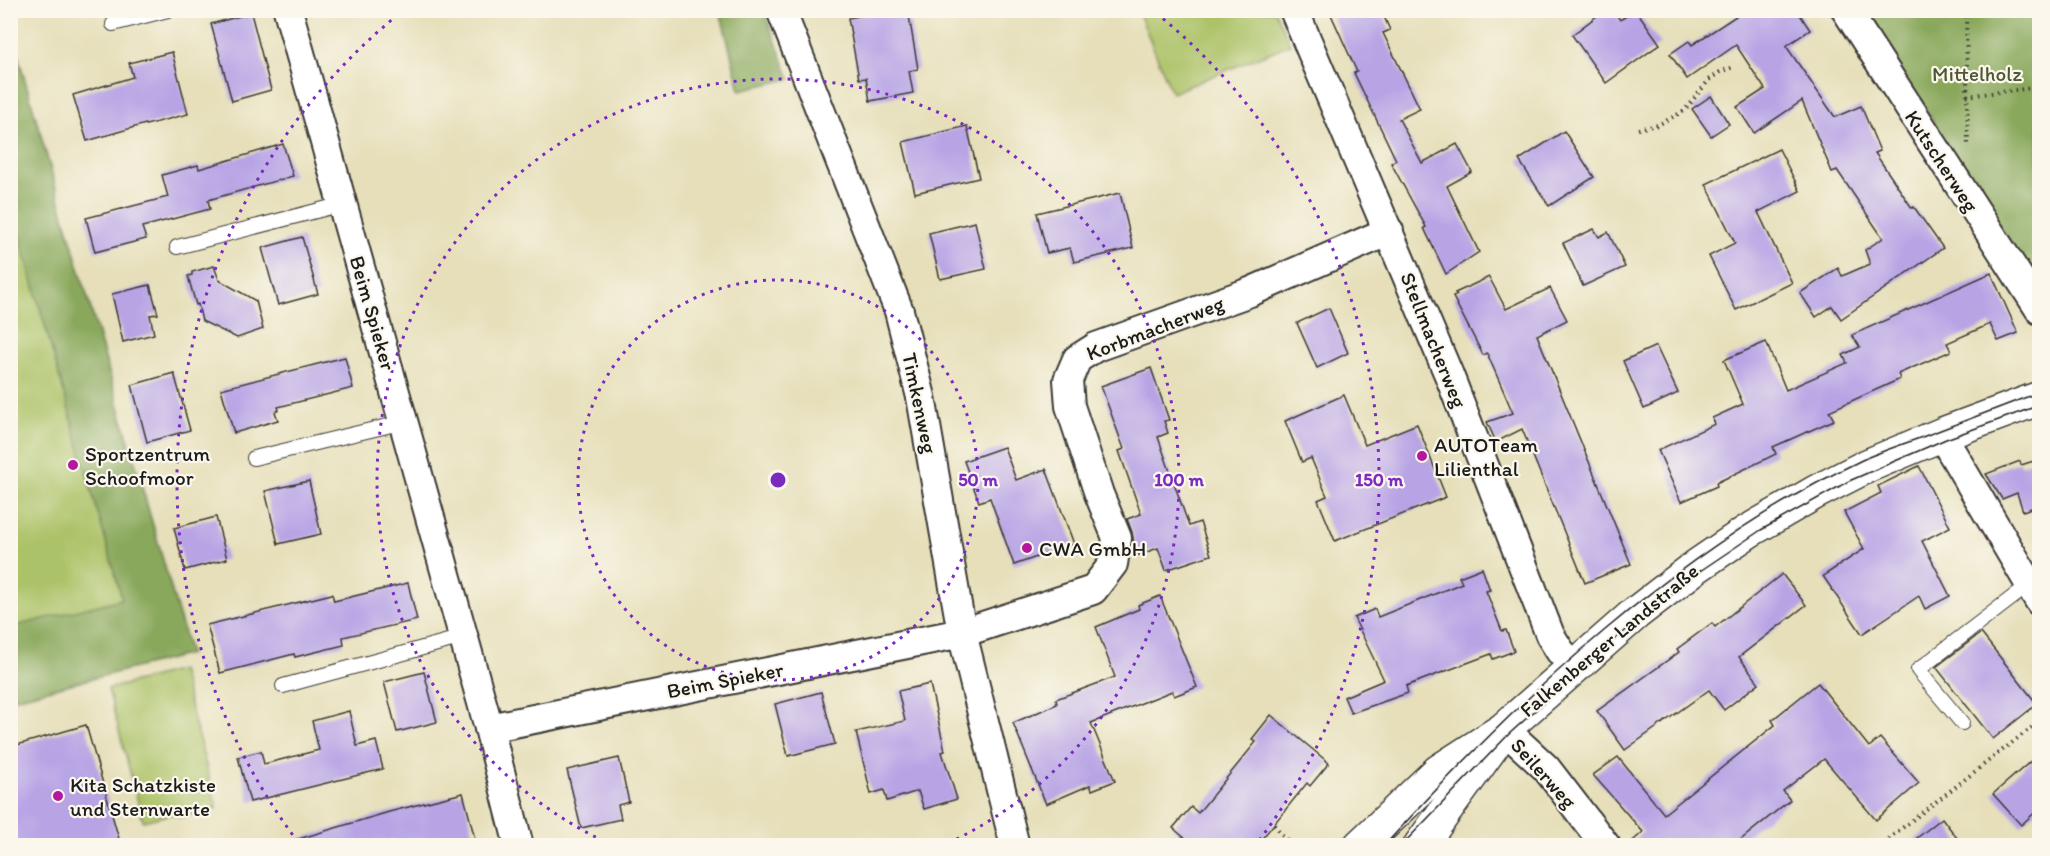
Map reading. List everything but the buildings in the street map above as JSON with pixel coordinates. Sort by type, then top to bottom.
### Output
[{"type":"street","name":"Beim Spieker","points":[[288,10],[464,637],[519,846]]},
{"type":"street","name":"Timkenweg","points":[[781,10],[899,311],[921,397],[962,633],[1015,846]]},
{"type":"street","name":"Stellmacherweg","points":[[1294,10],[1449,375],[1550,635],[1574,667]]},
{"type":"street","name":"Kutscherweg","points":[[1846,10],[2040,310]]},
{"type":"street","name":"Korbmacherweg","points":[[962,633],[1093,590],[1113,564],[1117,538],[1099,494],[1070,406],[1068,380],[1077,359],[1096,346],[1250,292],[1389,231]]},
{"type":"street","name":"Falkenberger Landstraße","points":[[1360,846],[1439,771],[1504,729],[1663,592],[1747,532],[1836,481],[1943,434],[2040,398]]},
{"type":"street","points":[[1943,434],[2035,593]]},
{"type":"street","name":"Beim Spieker","points":[[489,728],[962,633]]},
{"type":"street","name":"Falkenberger Landstraße","points":[[1420,846],[1504,729]]},
{"type":"street","name":"Seilerweg","points":[[1504,729],[1546,768],[1606,846]]},
{"type":"lane","points":[[113,24],[168,10]]},
{"type":"lane","points":[[177,247],[343,204]]},
{"type":"lane","points":[[254,458],[404,422]]},
{"type":"lane","points":[[1962,723],[1918,670],[2035,593]]},
{"type":"lane","points":[[283,686],[464,637]]},
{"type":"path","points":[[1960,188],[1968,174],[1966,10]]},
{"type":"path","points":[[1638,129],[1658,124],[1684,111],[1709,80],[1734,67]]},
{"type":"path","points":[[1967,96],[2040,87]]},
{"type":"path","points":[[1879,846],[2040,722]]},
{"type":"path","points":[[1274,825],[1292,846]]},
{"type":"green space","points":[[720,11],[764,11],[790,79],[740,90]]},
{"type":"green space","points":[[1138,11],[1275,11],[1290,44],[1172,93]]},
{"type":"green space","name":"Mittelholz","points":[[1863,11],[2039,11],[2039,288]]},
{"type":"green space","name":"Sportzentrum Schoofmoor","points":[[10,28],[190,654],[11,699],[10,699]]},
{"type":"green space","name":"Sportzentrum Schoofmoor","points":[[10,28],[190,654],[11,699],[11,627],[122,599],[11,205]]},
{"type":"green space","points":[[181,670],[217,808],[182,817],[172,814],[143,821],[108,689]]},
{"type":"tram line","points":[[1384,846],[1490,735],[1546,682],[1605,630],[1667,581],[1730,536],[1795,495],[1862,460],[2040,392]]},
{"type":"tram line","points":[[1401,846],[1509,734],[1614,640],[1700,571],[1761,530],[1849,481],[1946,439],[2040,405]]},
{"type":"place","name":"AUTOTeam Lilienthal","points":[[1422,456]]},
{"type":"place","name":"Sportzentrum Schoofmoor","points":[[73,465]]},
{"type":"place","name":"CWA GmbH","points":[[1027,548]]},
{"type":"place","name":"Kita Schatzkiste und Sternwarte","points":[[58,796]]}]
